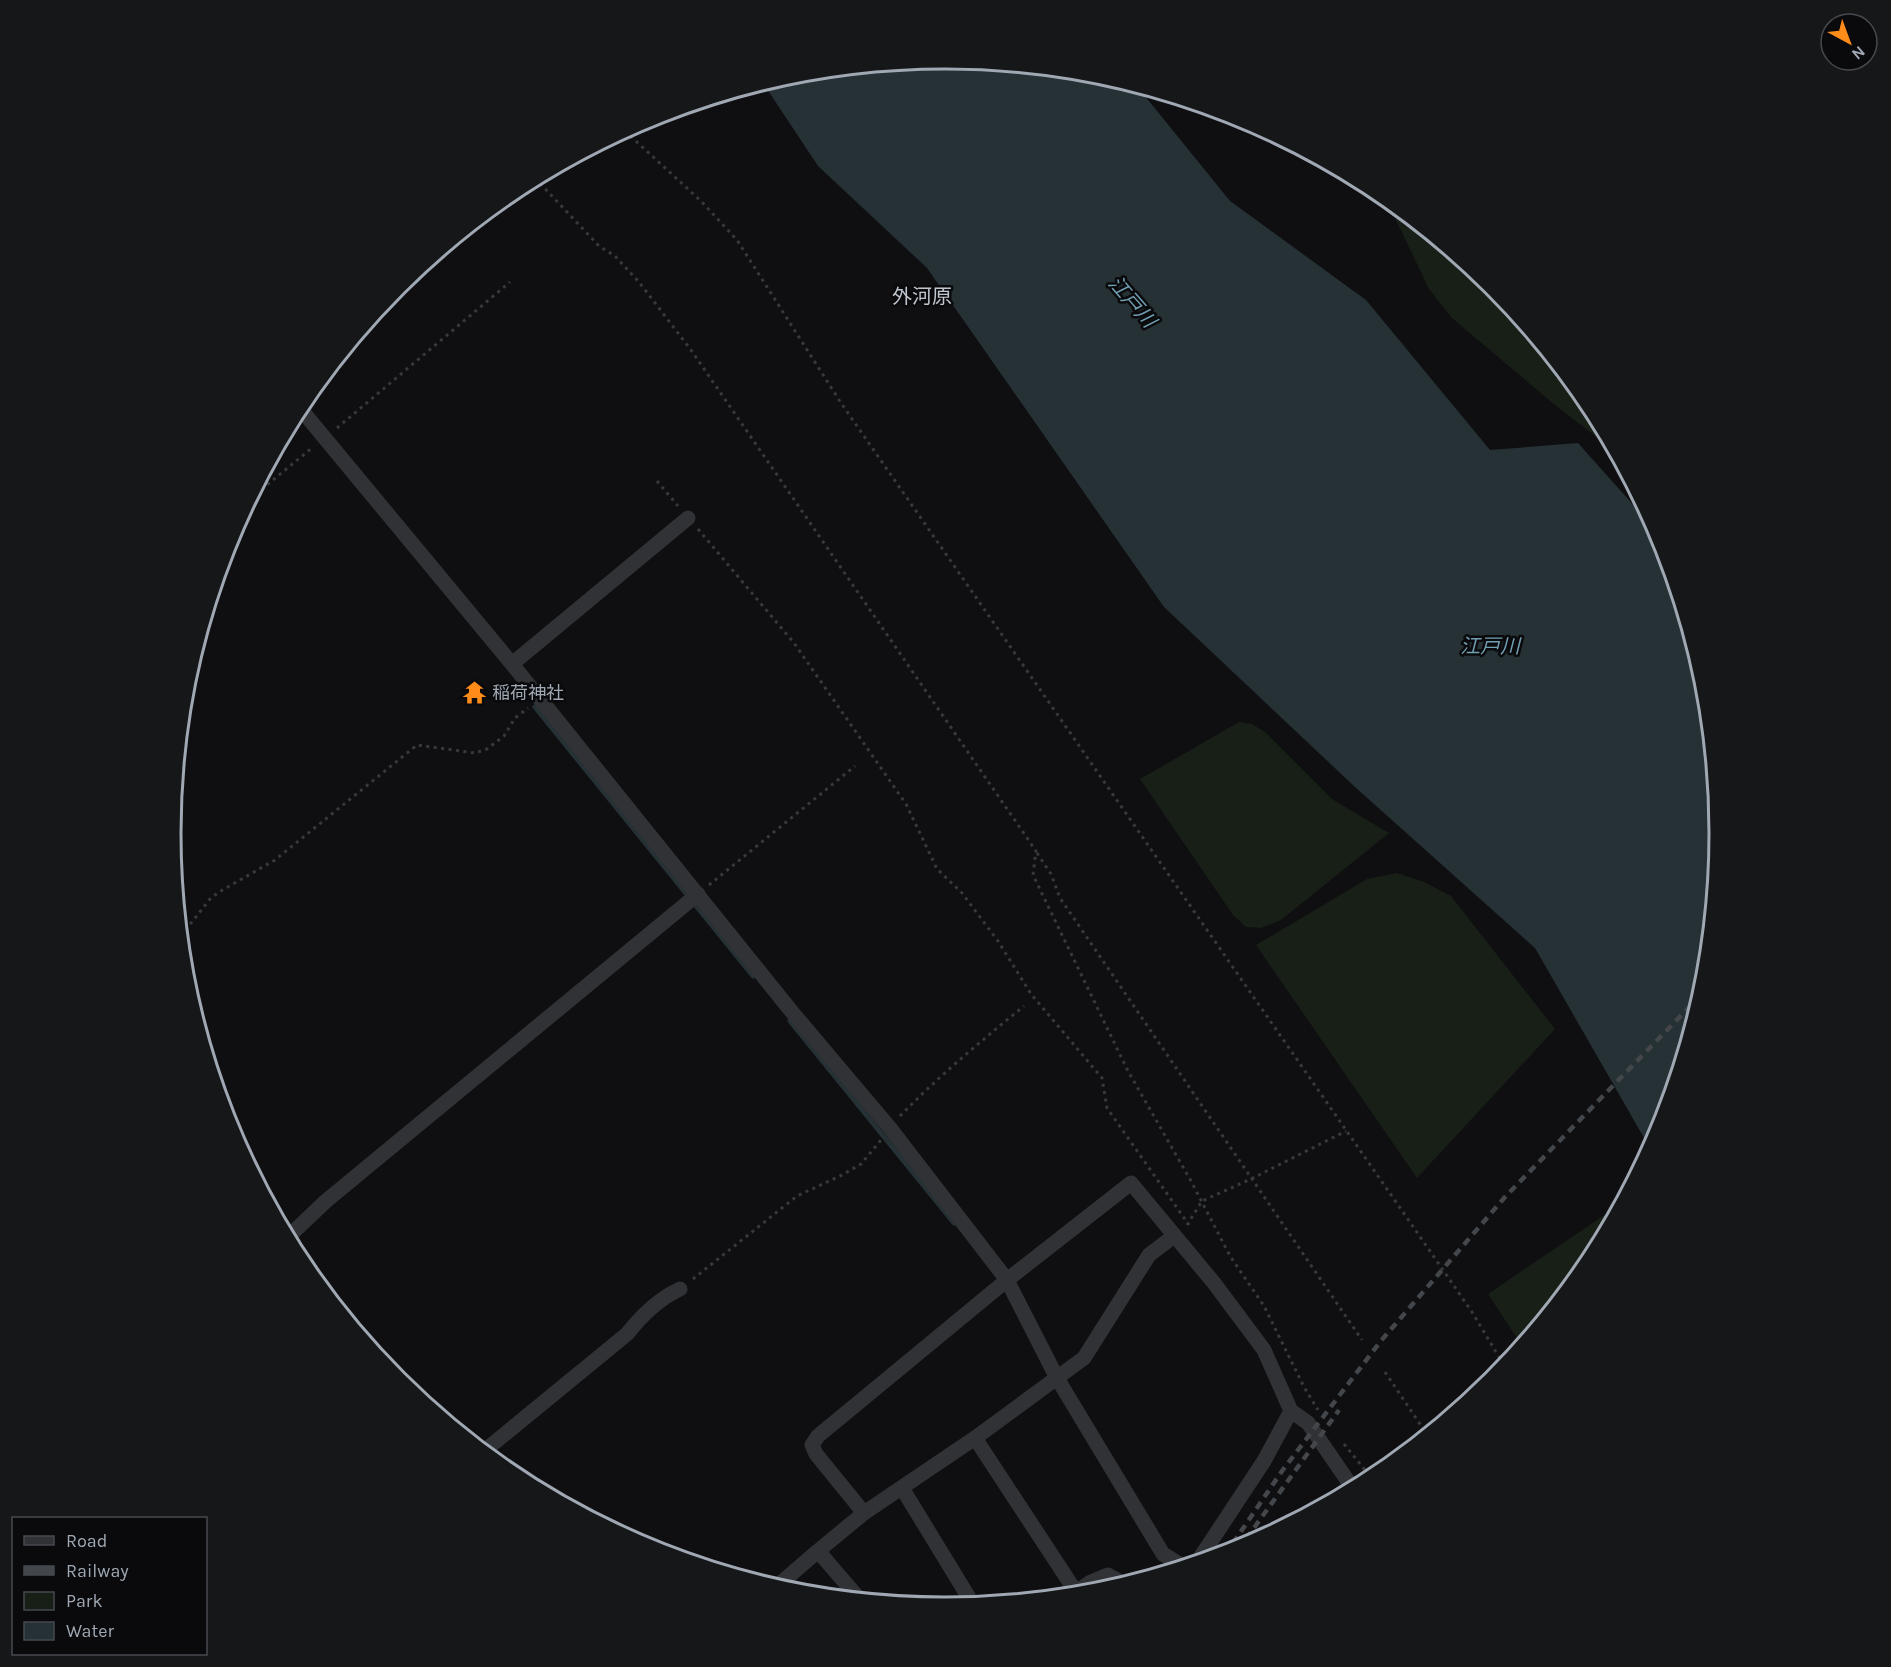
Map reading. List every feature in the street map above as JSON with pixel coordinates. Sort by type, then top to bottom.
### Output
[{"type":"street","points":[[306,415],[512,664],[792,1012],[890,1128],[1007,1280],[1057,1378],[1163,1554],[1176,1562]]},
{"type":"street","points":[[512,664],[688,518]]},
{"type":"street","points":[[293,1232],[327,1201],[698,894]]},
{"type":"street","points":[[864,1513],[816,1454],[812,1445],[818,1436],[1007,1280],[1131,1183],[1214,1283],[1264,1350],[1292,1411],[1308,1423],[1349,1483]]},
{"type":"street","points":[[784,1580],[864,1513],[975,1438],[1084,1358],[1149,1255],[1174,1236]]},
{"type":"street","points":[[489,1447],[627,1334],[642,1316],[667,1295],[680,1288]]},
{"type":"street","points":[[1204,1552],[1264,1461],[1292,1411]]},
{"type":"street","points":[[975,1438],[1070,1587]]},
{"type":"street","points":[[902,1488],[969,1597]]},
{"type":"street","points":[[819,1551],[853,1592]]},
{"type":"street","points":[[1087,1584],[1108,1575],[1114,1579]]},
{"type":"path","points":[[631,137],[702,202],[737,240],[841,403],[1472,1312],[1500,1359]]},
{"type":"path","points":[[541,185],[599,246],[615,256],[639,282],[691,350],[1052,874],[1060,898],[1362,1340]]},
{"type":"path","points":[[264,488],[510,282]]},
{"type":"path","points":[[657,482],[722,555],[794,643],[906,804],[937,869],[962,893],[998,941],[1031,994],[1102,1078],[1107,1108],[1192,1230]]},
{"type":"path","points":[[187,928],[210,899],[275,860],[417,745],[475,753],[487,749],[504,736],[515,718],[538,699]]},
{"type":"path","points":[[698,894],[855,766]]},
{"type":"path","points":[[1036,851],[1033,875],[1128,1071],[1202,1201],[1230,1256],[1264,1306],[1304,1387],[1322,1416]]},
{"type":"path","points":[[680,1288],[797,1196],[861,1164],[890,1128],[930,1085],[1024,1006]]},
{"type":"path","points":[[1174,1236],[1188,1224],[1202,1201],[1347,1131]]},
{"type":"path","points":[[1385,1372],[1424,1430]]},
{"type":"path","points":[[1344,1444],[1366,1471]]},
{"type":"green space","points":[[1393,215],[1450,259],[1520,329],[1552,368],[1601,441],[1556,406],[1452,318],[1429,289]]},
{"type":"green space","points":[[1239,722],[1252,724],[1265,732],[1332,799],[1389,833],[1281,920],[1261,928],[1246,927],[1233,915],[1140,779]]},
{"type":"green space","points":[[1397,873],[1424,882],[1451,896],[1555,1029],[1417,1178],[1256,945],[1367,879]]},
{"type":"green space","points":[[1611,1211],[1552,1299],[1518,1340],[1488,1294]]},
{"type":"water","name":"江戸川","points":[[946,69],[1045,76],[1144,95],[1230,201],[1366,300],[1490,450],[1578,443],[1638,510],[1669,588],[1684,636],[1695,684],[1708,783],[1710,834],[1708,884],[1695,983],[1684,1031],[1669,1079],[1645,1140],[1535,948],[1355,787],[1164,607],[927,268],[818,166],[768,90],[846,76]]},
{"type":"waterway","points":[[535,707],[753,976]]},
{"type":"waterway","points":[[790,1021],[954,1223]]},
{"type":"railway","points":[[1234,1541],[1282,1471],[1380,1342],[1505,1197],[1690,1007]]},
{"type":"railway","points":[[1249,1535],[1339,1410]]},
{"type":"place","name":"稲荷神社","points":[[474,693]]},
{"type":"district","name":"外河原","points":[[922,296]]}]
